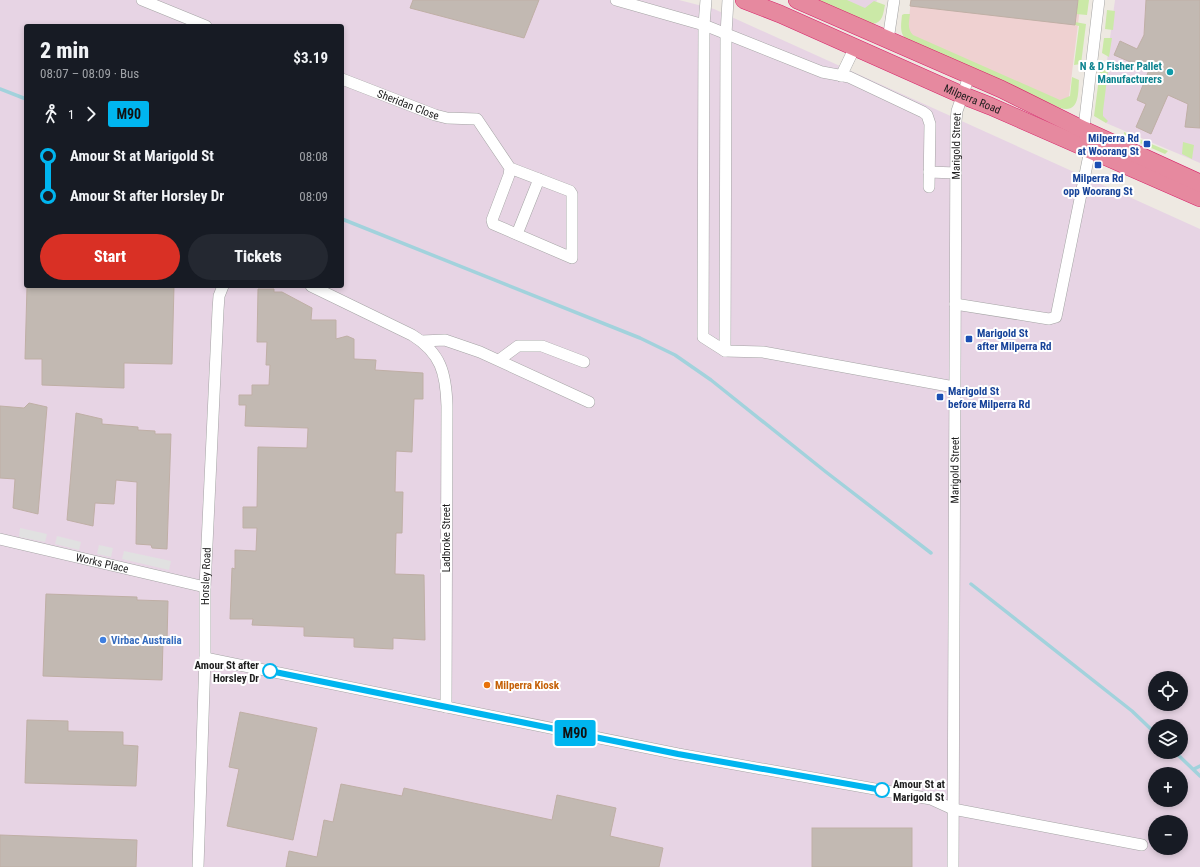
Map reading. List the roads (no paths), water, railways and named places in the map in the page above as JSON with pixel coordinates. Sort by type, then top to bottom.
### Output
[{"type":"highway","name":"Milperra Road","points":[[744,0],[780,14],[962,95],[1085,142],[1200,182]]},
{"type":"highway","name":"Milperra Road","points":[[797,0],[1001,89],[1085,142],[1200,198]]},
{"type":"street","points":[[142,0],[201,24]]},
{"type":"street","points":[[616,0],[704,25],[822,72],[849,77],[923,112],[927,115],[930,124],[929,188]]},
{"type":"street","points":[[706,0],[704,25],[702,333],[705,339],[724,351],[763,352],[954,387]]},
{"type":"street","points":[[724,351],[726,34],[728,0]]},
{"type":"street","points":[[888,40],[894,0]]},
{"type":"street","points":[[955,304],[1049,319],[1056,317],[1085,142],[1099,0]]},
{"type":"street","points":[[841,76],[855,47]]},
{"type":"street","name":"Marigold Street","points":[[953,867],[956,121],[962,95],[969,76]]},
{"type":"street","name":"Sheridan Close","points":[[344,80],[435,115],[477,119],[510,168]]},
{"type":"street","points":[[510,168],[570,191],[572,194],[572,258],[493,224],[492,220],[509,175],[510,168]]},
{"type":"street","points":[[929,172],[956,172]]},
{"type":"street","points":[[517,234],[539,178]]},
{"type":"street","name":"Horsley Road","points":[[198,867],[205,658],[205,587],[218,303],[222,288]]},
{"type":"street","points":[[314,288],[405,331],[422,341],[445,340],[480,352],[589,402]]},
{"type":"street","name":"Ladbroke Street","points":[[422,341],[438,360],[446,381],[446,707]]},
{"type":"street","points":[[498,360],[518,346],[542,346],[584,362]]},
{"type":"street","name":"Works Place","points":[[0,539],[205,587]]},
{"type":"street","points":[[205,658],[678,754],[931,799],[953,809],[1142,845]]},
{"type":"waterway","points":[[0,89],[24,98]]},
{"type":"waterway","points":[[344,220],[640,338],[675,355],[711,380],[826,472],[931,553]]},
{"type":"waterway","points":[[971,584],[1132,711],[1148,726]]},
{"type":"waterway","points":[[1182,759],[1200,776]]},
{"type":"waterway","points":[[1194,769],[1200,766]]},
{"type":"place","name":"N & D Fisher Pallet Manufacturers","points":[[1170,72]]},
{"type":"place","name":"Milperra Rd at Woorang St","points":[[1147,144]]},
{"type":"place","name":"Milperra Rd opp Woorang St","points":[[1098,165]]},
{"type":"place","name":"Marigold St after Milperra Rd","points":[[969,339]]},
{"type":"place","name":"Marigold St before Milperra Rd","points":[[940,397]]},
{"type":"place","name":"Virbac Australia","points":[[103,640]]},
{"type":"place","name":"Amour St after Horsley Dr","points":[[270,671]]},
{"type":"place","name":"Milperra Kiosk","points":[[487,685]]},
{"type":"place","name":"Amour St at Marigold St","points":[[882,790]]}]
